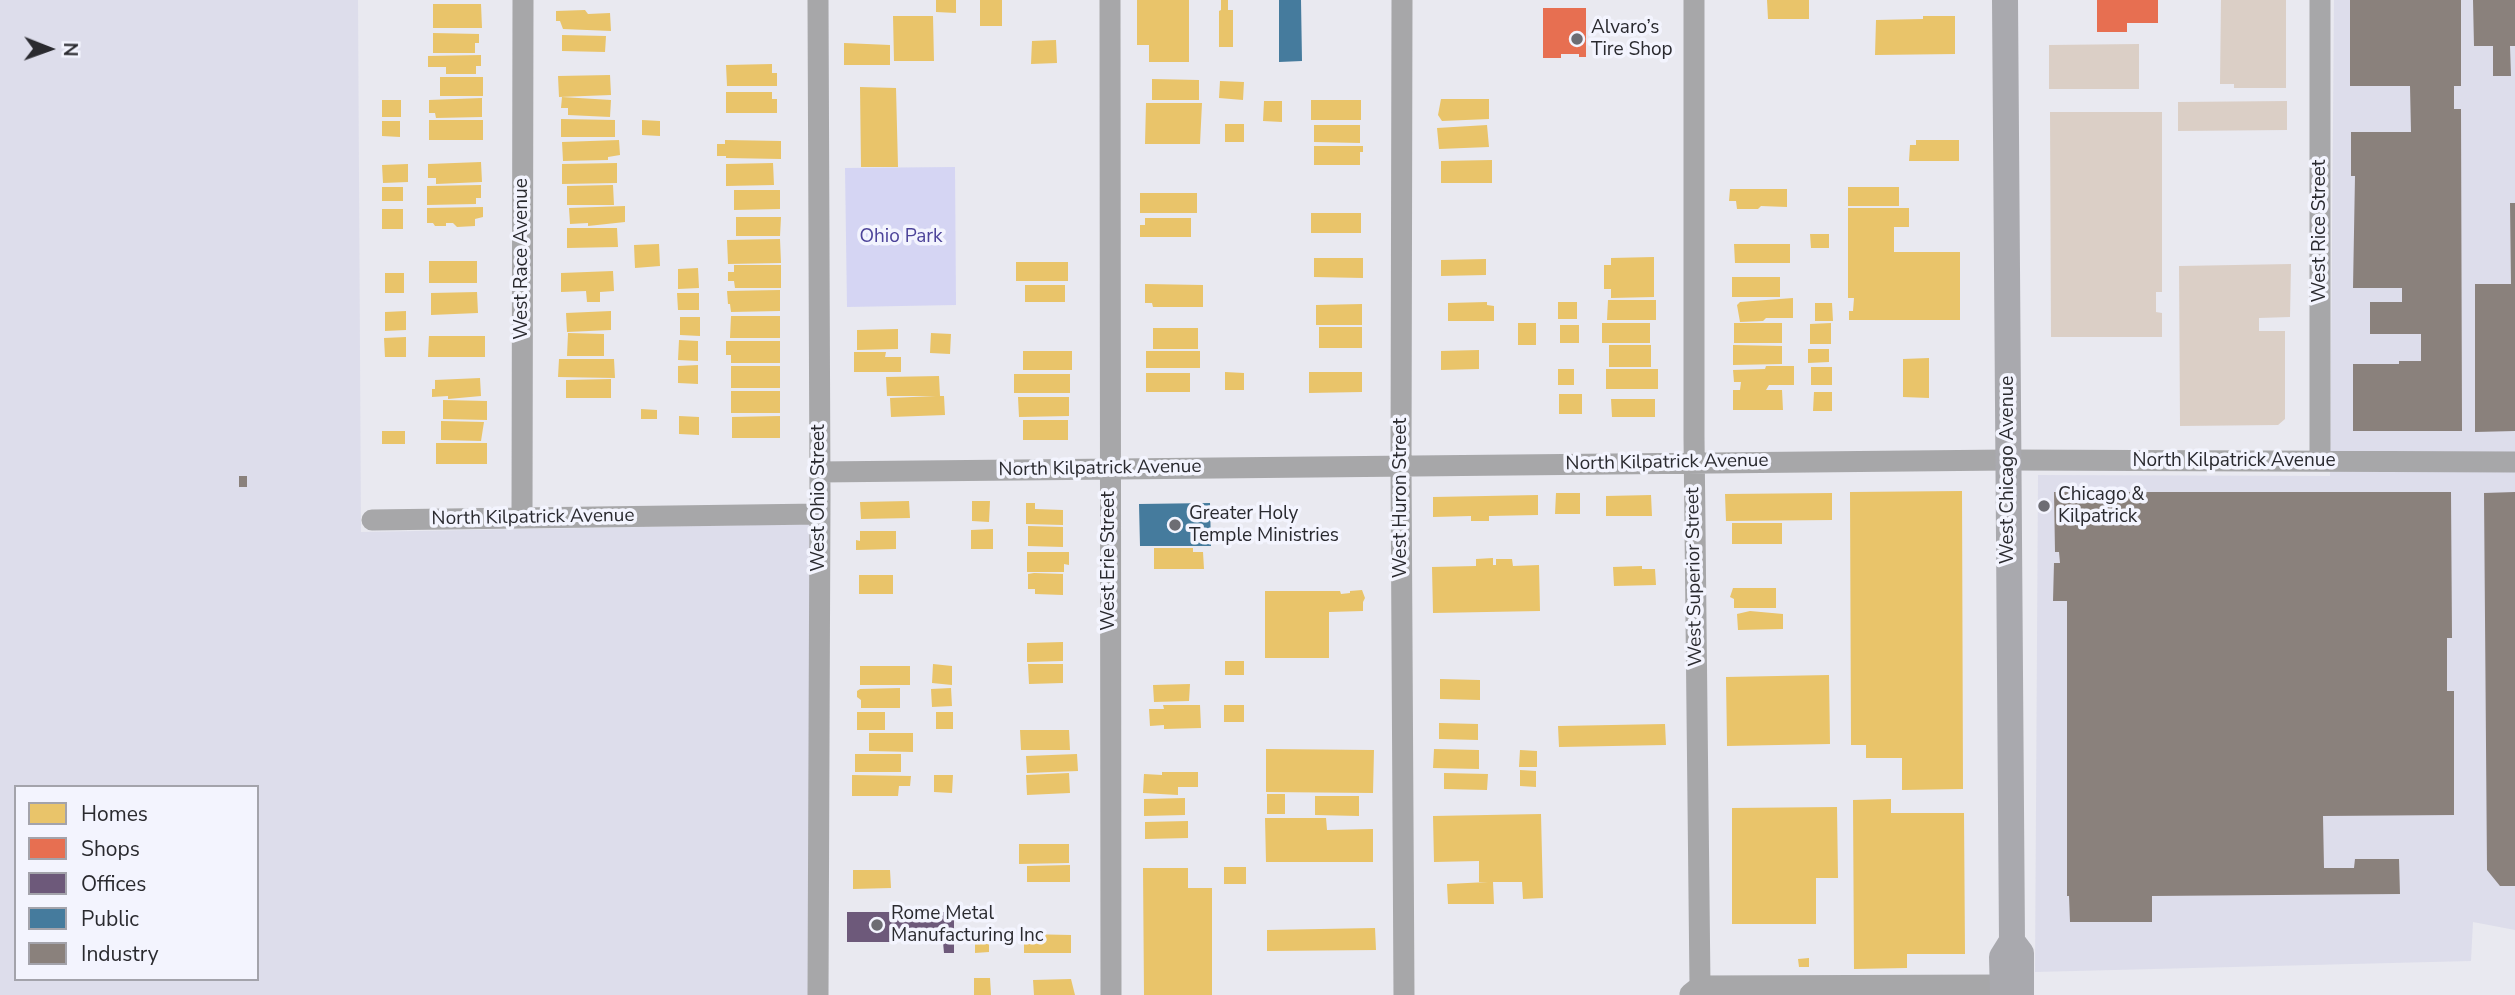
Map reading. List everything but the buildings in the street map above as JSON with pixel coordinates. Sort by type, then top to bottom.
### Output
[{"type":"main road","name":"West Chicago Avenue","points":[[2005,0],[2012,941],[2002,957],[2009,992]]},
{"type":"street","name":"West Race Avenue","points":[[522,518],[523,0]]},
{"type":"street","name":"West Ohio Street","points":[[818,0],[818,995]]},
{"type":"street","name":"West Erie Street","points":[[1110,0],[1111,995]]},
{"type":"street","name":"West Huron Street","points":[[1402,0],[1404,995]]},
{"type":"street","name":"West Superior Street","points":[[1694,0],[1695,990]]},
{"type":"street","name":"West Rice Street","points":[[2320,0],[2320,461]]},
{"type":"street","name":"North Kilpatrick Avenue","points":[[819,472],[2008,460],[2515,462]]},
{"type":"street","name":"North Kilpatrick Avenue","points":[[372,520],[820,514]]},
{"type":"street","points":[[1695,990],[2009,992]]},
{"type":"shaded area","points":[[0,0],[358,0],[361,532],[810,524],[817,995],[0,995]]},
{"type":"shaded area","points":[[2334,0],[2515,0],[2515,930],[2473,922],[2471,961],[2035,972],[2038,475],[2330,476]]},
{"type":"green space","name":"Ohio Park","points":[[955,167],[956,305],[847,307],[845,168]]},
{"type":"place","name":"Alvaro’s Tire Shop","points":[[1577,39]]},
{"type":"place","name":"Chicago & Kilpatrick","points":[[2044,506]]},
{"type":"place","name":"Greater Holy Temple Ministries","points":[[1175,525]]},
{"type":"place","name":"Rome Metal Manufacturing Inc","points":[[877,925]]}]
